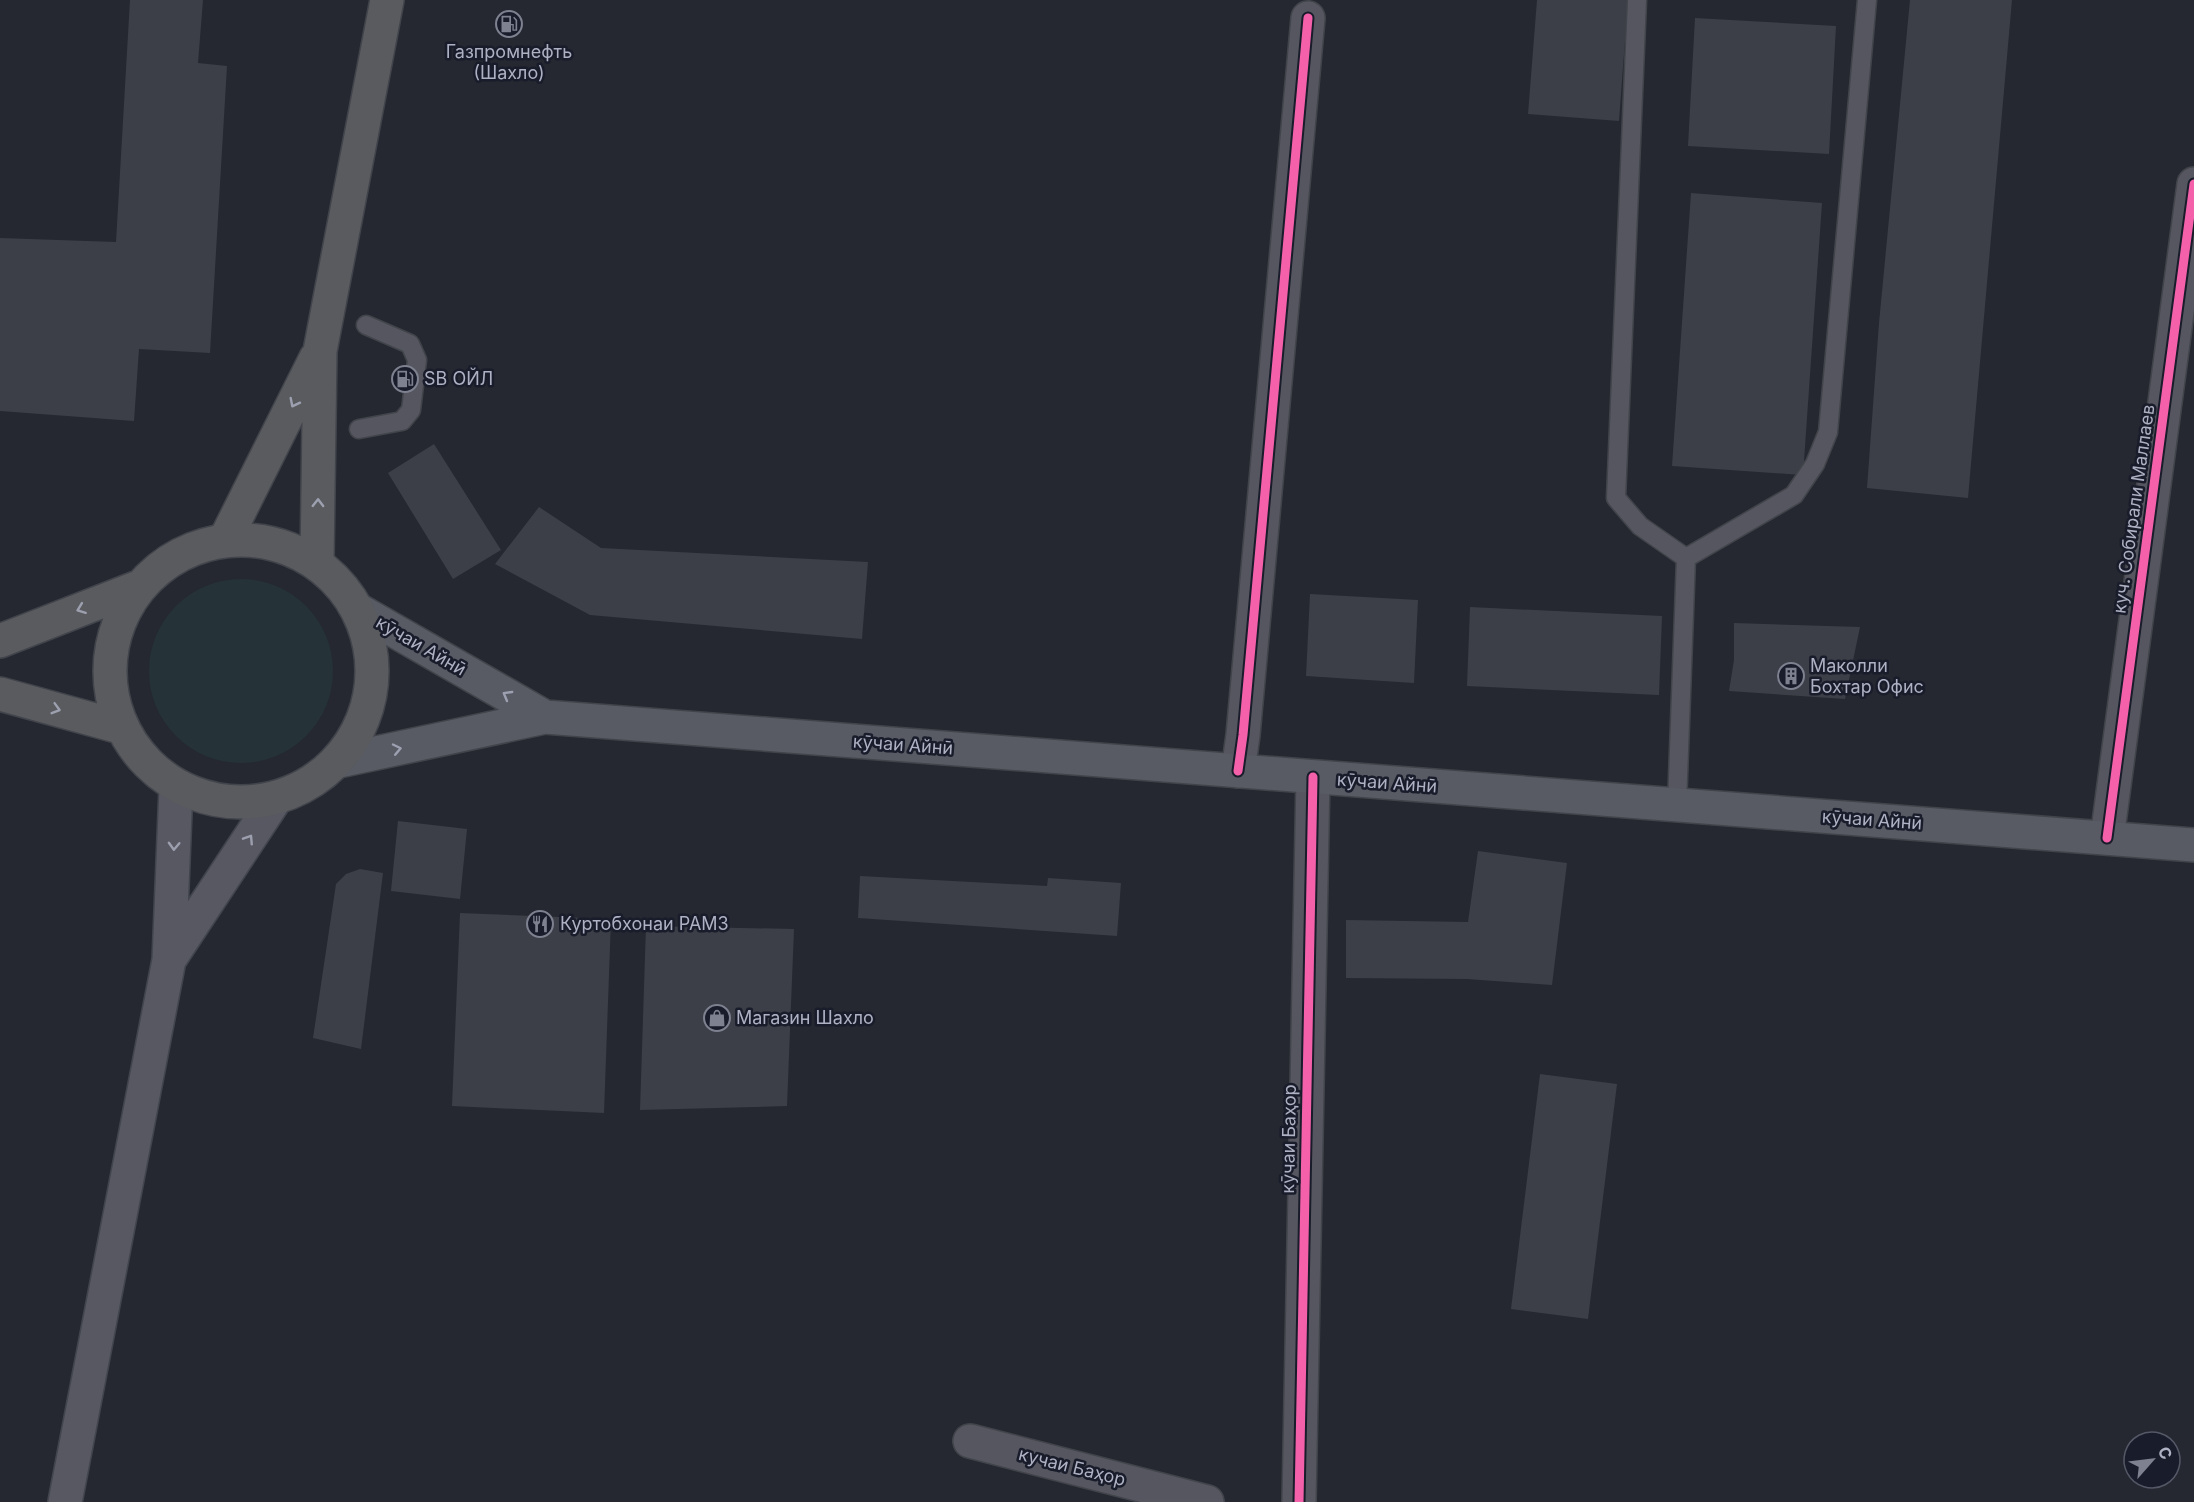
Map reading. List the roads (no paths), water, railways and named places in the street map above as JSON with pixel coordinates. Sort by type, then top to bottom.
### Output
[{"type":"highway","points":[[317,562],[320,351],[387,0]]},
{"type":"highway","points":[[226,538],[320,351]]},
{"type":"highway","points":[[0,641],[136,588],[176,554],[226,538],[274,541],[317,562],[341,584],[360,611],[373,690],[339,761],[309,786],[274,801],[223,804],[176,788],[143,762],[120,727],[109,655],[136,588]]},
{"type":"highway","points":[[0,694],[120,727]]},
{"type":"main road","name":"кӯчаи Айнӣ","points":[[360,611],[545,717]]},
{"type":"main road","name":"кӯчаи Айнӣ","points":[[339,761],[545,717],[2194,845]]},
{"type":"main road","points":[[65,1502],[169,960],[176,788]]},
{"type":"main road","points":[[169,960],[274,801]]},
{"type":"street","points":[[1238,771],[1308,18]]},
{"type":"street","name":"куч. Собирали Маллаев","points":[[2107,838],[2194,183]]},
{"type":"street","name":"кӯчаи Баҳор","points":[[1299,1502],[1313,777]]},
{"type":"street","name":"кучаи Баҳор","points":[[970,1442],[1208,1502]]},
{"type":"lane","points":[[1637,0],[1616,498],[1640,526],[1686,558]]},
{"type":"lane","points":[[1686,558],[1794,495],[1815,465],[1828,432],[1867,0]]},
{"type":"lane","points":[[359,429],[402,421],[411,410],[417,360],[410,344],[366,325]]},
{"type":"lane","points":[[1677,805],[1686,558]]},
{"type":"place","name":"Газпромнефть (Шахло)","points":[[509,24]]},
{"type":"place","name":"SB ОЙЛ","points":[[405,379]]},
{"type":"place","name":"Маколли Бохтар Офис","points":[[1791,676]]},
{"type":"place","name":"Куртобхонаи РАМЗ","points":[[540,924]]},
{"type":"place","name":"Магазин Шахло","points":[[717,1018]]}]
